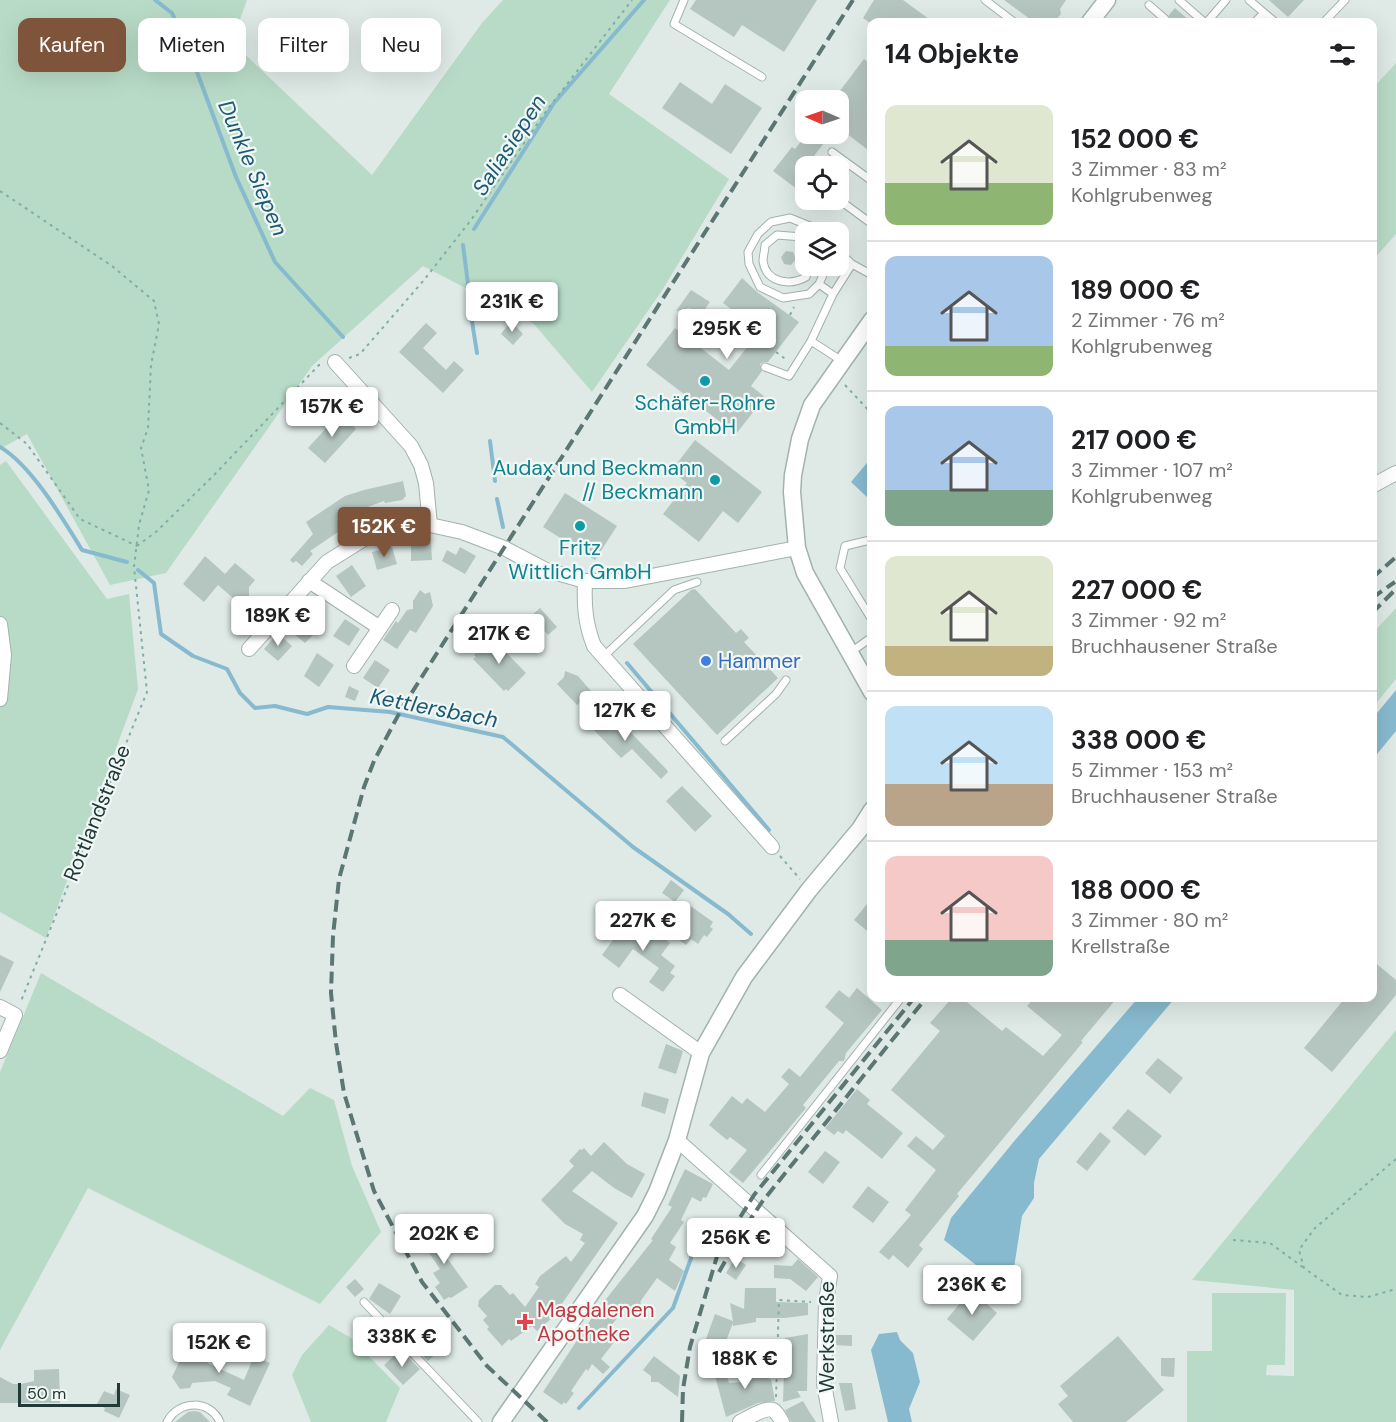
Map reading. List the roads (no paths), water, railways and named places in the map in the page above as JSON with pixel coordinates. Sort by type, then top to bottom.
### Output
[{"type":"street","points":[[1093,18],[1105,1]]},
{"type":"street","points":[[867,327],[812,405],[800,439],[793,475],[792,495],[797,548],[806,573],[867,683]]},
{"type":"street","points":[[335,363],[411,446],[426,483],[430,525]]},
{"type":"street","points":[[1377,483],[1396,473]]},
{"type":"street","points":[[249,650],[327,562],[372,534],[403,528],[430,525],[462,532],[504,548],[546,570],[585,581],[625,581],[797,548]]},
{"type":"street","points":[[309,580],[380,628]]},
{"type":"street","points":[[585,581],[584,609],[587,628],[594,646],[772,847]]},
{"type":"street","points":[[354,666],[392,610]]},
{"type":"street","points":[[0,624],[3,655],[0,699]]},
{"type":"street","points":[[501,1422],[645,1216],[677,1140],[701,1053],[744,976],[867,818]]},
{"type":"street","points":[[620,995],[701,1053]]},
{"type":"street","points":[[0,1007],[15,1015],[0,1051]]},
{"type":"street","name":"Werkstraße","points":[[677,1140],[830,1276],[826,1302],[824,1384],[831,1422]]},
{"type":"street","points":[[740,1422],[772,1409],[779,1417]]},
{"type":"lane","points":[[684,0],[674,24],[762,77]]},
{"type":"lane","points":[[985,0],[1009,18]]},
{"type":"lane","points":[[1179,0],[1200,18]]},
{"type":"lane","points":[[1209,18],[1226,0]]},
{"type":"lane","points":[[1249,0],[1270,18]]},
{"type":"lane","points":[[1328,18],[1345,0]]},
{"type":"lane","points":[[1149,4],[1164,18]]},
{"type":"lane","points":[[1259,18],[1264,13]]},
{"type":"lane","points":[[832,152],[838,156]]},
{"type":"lane","points":[[849,164],[867,177]]},
{"type":"lane","points":[[849,208],[867,220]]},
{"type":"lane","points":[[800,222],[790,218],[771,222],[758,234],[748,252],[749,264],[760,287],[783,298],[809,294],[819,284],[823,276]]},
{"type":"lane","points":[[795,238],[777,235],[765,245],[763,260],[768,274],[779,282],[798,282],[807,276]]},
{"type":"lane","points":[[849,261],[867,272]]},
{"type":"lane","points":[[765,367],[789,376],[811,341],[833,294],[852,264]]},
{"type":"lane","points":[[819,284],[833,294]]},
{"type":"lane","points":[[811,341],[837,367]]},
{"type":"lane","points":[[867,542],[845,546],[840,568],[867,612]]},
{"type":"lane","points":[[603,657],[674,590],[697,582]]},
{"type":"lane","points":[[850,652],[867,640]]},
{"type":"lane","points":[[725,741],[776,694],[786,680]]},
{"type":"lane","points":[[761,1175],[898,1002]]},
{"type":"lane","points":[[364,1302],[478,1422]]},
{"type":"lane","points":[[167,1422],[170,1416],[182,1406],[203,1406],[217,1415],[220,1422]]},
{"type":"water","points":[[867,463],[867,497],[851,482]]},
{"type":"water","points":[[1396,690],[1396,731],[1377,754],[1377,713]]},
{"type":"water","points":[[1135,1002],[1172,1002],[1039,1159],[1034,1183],[1034,1198],[1022,1216],[1014,1268],[985,1272],[944,1240],[951,1218]]},
{"type":"water","points":[[897,1332],[900,1340],[913,1353],[920,1382],[909,1409],[912,1422],[888,1422],[871,1350],[879,1334]]},
{"type":"waterway","name":"Dunkle Siepen","points":[[155,0],[172,13],[194,64],[236,177],[275,262],[343,337]]},
{"type":"waterway","name":"Saliasiepen","points":[[474,229],[554,103],[644,0]]},
{"type":"waterway","name":"Saliasiepen","points":[[463,245],[468,284]]},
{"type":"waterway","name":"Saliasiepen","points":[[470,309],[477,353]]},
{"type":"waterway","name":"Saliasiepen","points":[[490,441],[495,481]]},
{"type":"waterway","points":[[0,447],[12,455],[35,479],[82,550],[127,562]]},
{"type":"waterway","name":"Saliasiepen","points":[[497,499],[503,527]]},
{"type":"waterway","name":"Kettlersbach","points":[[138,570],[154,583],[161,634],[193,656],[227,669],[240,693],[255,708],[275,706],[307,714],[328,707],[390,712],[503,737],[633,847],[728,914],[751,934]]},
{"type":"waterway","name":"Saliasiepen","points":[[627,663],[769,830]]},
{"type":"waterway","name":"Kettlersbach","points":[[579,1408],[673,1308],[698,1239]]},
{"type":"railway","points":[[547,1422],[487,1366],[422,1282],[374,1191],[344,1093],[336,1043],[331,993],[333,936],[339,879],[364,787],[374,761],[402,708],[853,0]]},
{"type":"railway","points":[[1377,574],[1396,557]]},
{"type":"railway","points":[[1377,595],[1395,582]]},
{"type":"railway","points":[[1377,608],[1396,589]]},
{"type":"railway","points":[[682,1422],[683,1389],[690,1347],[718,1253],[754,1195],[911,1002]]},
{"type":"railway","points":[[719,1272],[762,1202],[923,1002]]},
{"type":"place","name":"Schäfer-Rohre GmbH","points":[[705,381]]},
{"type":"place","name":"Audax und Beckmann // Beckmann","points":[[715,480]]},
{"type":"place","name":"Fritz Wittlich GmbH","points":[[580,526]]},
{"type":"place","name":"Hammer","points":[[706,661]]},
{"type":"place","name":"Magdalenen Apotheke","points":[[525,1322]]}]
